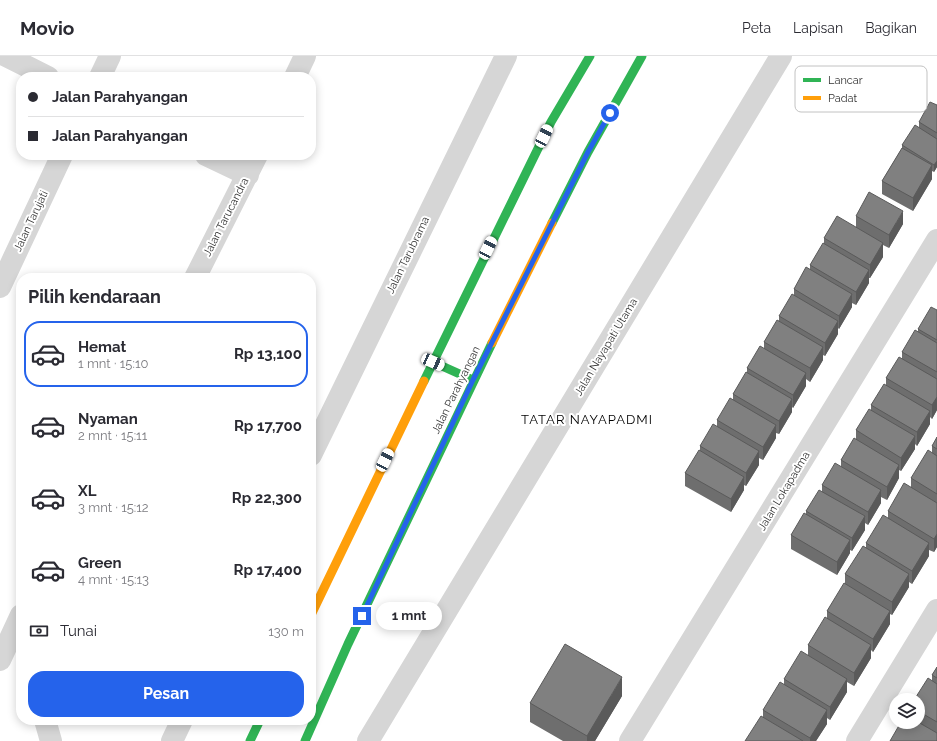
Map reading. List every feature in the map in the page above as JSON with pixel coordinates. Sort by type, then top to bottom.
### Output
[{"type":"main road","points":[[316,605],[551,122],[590,56]]},
{"type":"main road","name":"Jalan Parahyangan","points":[[316,716],[352,636],[473,380],[588,152],[642,56]]},
{"type":"main road","points":[[433,362],[473,380]]},
{"type":"main road","points":[[250,741],[258,725]]},
{"type":"main road","name":"Jalan Parahyangan","points":[[305,741],[312,725]]},
{"type":"street","points":[[6,56],[38,72]]},
{"type":"street","points":[[102,72],[110,56]]},
{"type":"street","points":[[297,72],[305,56]]},
{"type":"street","name":"Jalan Tarubrama","points":[[316,445],[506,56]]},
{"type":"street","name":"Jalan Nayapati Utama","points":[[368,741],[781,56]]},
{"type":"street","name":"Jalan Tarujati","points":[[0,287],[60,160]]},
{"type":"street","points":[[216,160],[248,175]]},
{"type":"street","name":"Jalan Tarucandra","points":[[198,273],[256,160]]},
{"type":"street","name":"Jalan Lokapadma","points":[[630,741],[936,243]]},
{"type":"street","points":[[857,741],[937,610]]},
{"type":"street","points":[[0,660],[14,626]]},
{"type":"street","points":[[46,725],[51,741]]},
{"type":"street","points":[[172,741],[180,725]]},
{"type":"building","points":[[930,102],[937,105],[937,133],[919,122],[924,112],[927,112],[927,107]]},
{"type":"building","points":[[915,125],[937,139],[937,161],[934,165],[902,145]]},
{"type":"building","points":[[902,148],[932,165],[913,198],[882,181]]},
{"type":"building","points":[[869,192],[903,211],[889,235],[856,216]]},
{"type":"building","points":[[837,216],[883,243],[870,265],[824,238]]},
{"type":"building","points":[[823,243],[869,270],[856,292],[810,265]]},
{"type":"building","points":[[806,267],[852,294],[839,316],[794,289]]},
{"type":"building","points":[[792,294],[838,321],[825,343],[779,316]]},
{"type":"building","points":[[931,307],[937,310],[937,340],[918,329]]},
{"type":"building","points":[[777,320],[823,347],[810,368],[764,342]]},
{"type":"building","points":[[915,330],[937,343],[937,372],[902,352]]},
{"type":"building","points":[[760,346],[806,373],[793,395],[747,368]]},
{"type":"building","points":[[899,357],[937,379],[937,397],[932,405],[886,378]]},
{"type":"building","points":[[746,372],[792,399],[779,421],[733,394]]},
{"type":"building","points":[[884,384],[930,411],[917,432],[871,405]]},
{"type":"building","points":[[730,398],[776,425],[763,447],[717,420]]},
{"type":"building","points":[[869,409],[915,436],[901,458],[856,430]]},
{"type":"building","points":[[713,424],[759,451],[746,473],[700,446]]},
{"type":"building","points":[[937,437],[937,449],[932,446]]},
{"type":"building","points":[[854,438],[899,465],[887,487],[841,460]]},
{"type":"building","points":[[699,450],[744,477],[731,499],[685,473]]},
{"type":"building","points":[[928,450],[937,456],[937,494],[911,478]]},
{"type":"building","points":[[835,463],[881,490],[868,512],[822,485]]},
{"type":"building","points":[[904,483],[937,503],[937,534],[934,539],[888,511]]},
{"type":"building","points":[[819,490],[865,516],[852,538],[806,511]]},
{"type":"building","points":[[804,513],[850,540],[837,562],[791,535]]},
{"type":"building","points":[[883,515],[929,543],[912,571],[866,543]]},
{"type":"building","points":[[863,546],[909,574],[892,602],[845,574]]},
{"type":"building","points":[[844,583],[890,611],[873,639],[827,611]]},
{"type":"building","points":[[825,617],[871,645],[854,673],[808,645]]},
{"type":"building","points":[[565,644],[622,677],[587,736],[530,703]]},
{"type":"building","points":[[801,651],[847,679],[830,707],[784,679]]},
{"type":"building","points":[[937,667],[937,678],[932,675]]},
{"type":"building","points":[[928,678],[937,684],[937,722],[925,715],[925,693],[918,693]]},
{"type":"building","points":[[780,682],[827,710],[810,738],[763,710]]},
{"type":"building","points":[[761,716],[803,741],[745,741]]},
{"type":"building","points":[[925,726],[937,733],[937,741],[890,741],[897,729],[925,729]]},
{"type":"traffic: fast","points":[[424,381],[551,122],[590,56]]},
{"type":"traffic: fast","points":[[552,223],[588,152],[642,56]]},
{"type":"traffic: fast","points":[[316,716],[348,644],[492,343]]},
{"type":"traffic: fast","points":[[433,362],[473,380]]},
{"type":"traffic: fast","points":[[250,741],[258,725]]},
{"type":"traffic: fast","points":[[305,741],[312,725]]},
{"type":"traffic: slow","points":[[492,343],[552,223]]},
{"type":"traffic: slow","points":[[316,605],[424,381]]},
{"type":"district","name":"TATAR NAYAPADMI","points":[[587,419]]},
{"type":"route","points":[[362,616],[473,380],[588,152],[610,113]]}]
